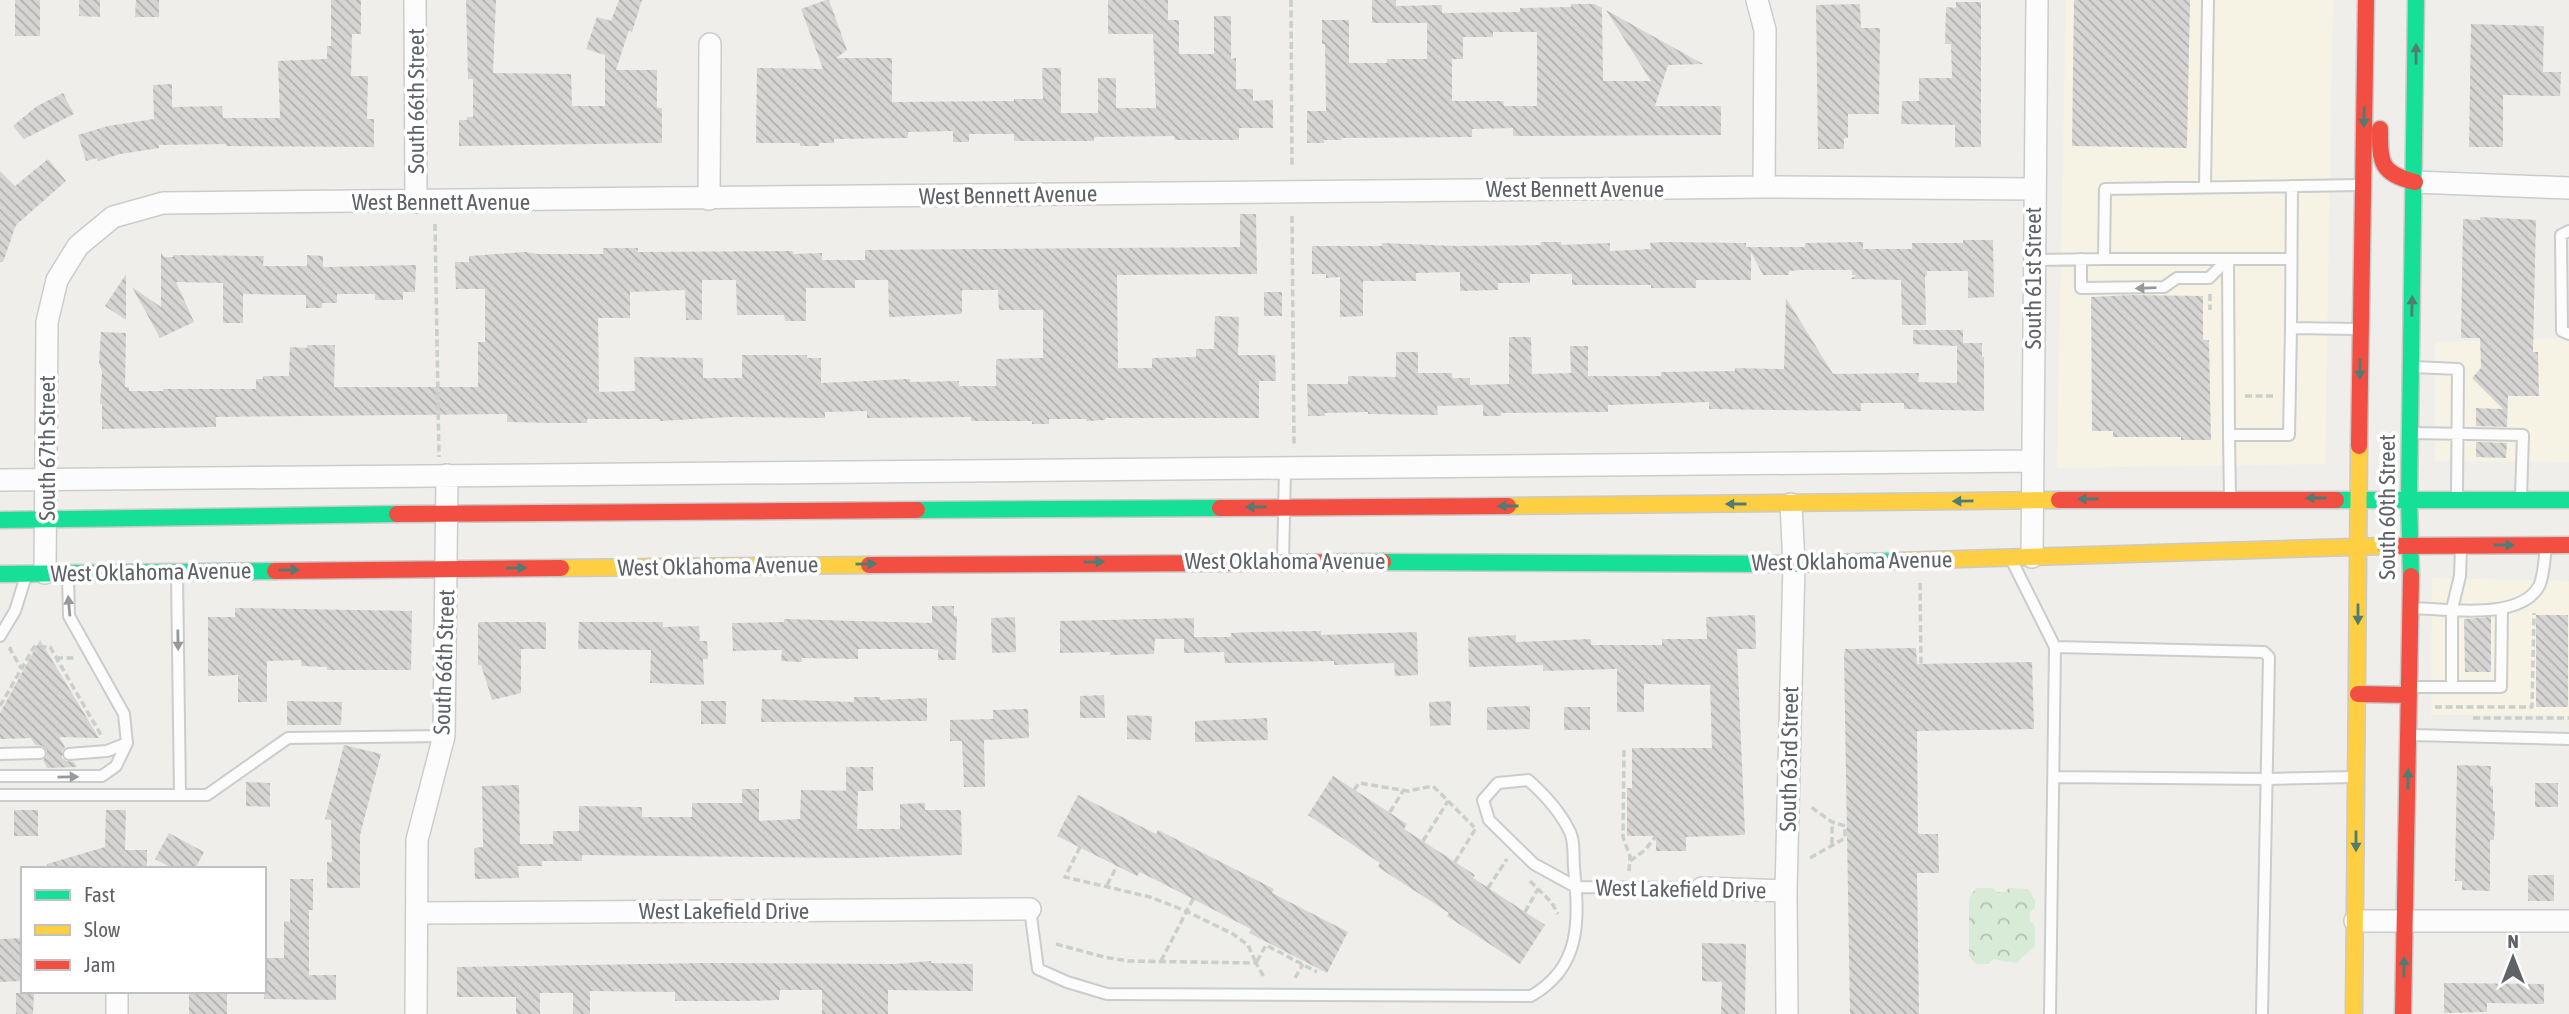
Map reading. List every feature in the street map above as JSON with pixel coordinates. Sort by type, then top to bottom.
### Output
[{"type":"main road","name":"South 60th Street","points":[[2354,1014],[2360,329],[2366,0]]},
{"type":"main road","name":"South 60th Street","points":[[2403,1014],[2409,735],[2409,499],[2416,0]]},
{"type":"main road","points":[[2365,25],[2380,108],[2380,162],[2393,178],[2414,182]]},
{"type":"main road","points":[[0,520],[447,513],[1791,504],[2230,498],[2569,500]]},
{"type":"main road","name":"West Oklahoma Avenue","points":[[0,573],[1283,561],[1794,564],[2358,546],[2569,545]]},
{"type":"main road","points":[[2358,694],[2409,691]]},
{"type":"street","name":"South 66th Street","points":[[415,0],[416,202]]},
{"type":"street","points":[[1758,0],[1765,30],[1764,187]]},
{"type":"street","name":"South 61st Street","points":[[2032,557],[2037,0]]},
{"type":"street","points":[[709,199],[710,44]]},
{"type":"street","points":[[2414,182],[2569,188]]},
{"type":"street","name":"West Bennett Avenue","points":[[47,322],[57,280],[78,246],[113,217],[163,203],[1764,187],[2034,189]]},
{"type":"street","name":"South 67th Street","points":[[36,573],[47,519],[47,322]]},
{"type":"street","points":[[0,480],[2032,461]]},
{"type":"street","name":"South 66th Street","points":[[416,1014],[417,840],[444,736],[447,513],[443,475]]},
{"type":"street","name":"South 63rd Street","points":[[1787,1014],[1786,891],[1794,564],[1791,504]]},
{"type":"street","name":"West Lakefield Drive","points":[[1702,888],[1786,891]]},
{"type":"street","name":"West Lakefield Drive","points":[[418,914],[1030,909]]},
{"type":"street","points":[[2355,921],[2569,921]]},
{"type":"street","points":[[117,993],[117,1014]]},
{"type":"lane","points":[[2205,187],[2208,0]]},
{"type":"lane","points":[[2104,259],[2105,188],[2363,184]]},
{"type":"lane","points":[[2229,435],[2289,435],[2292,186]]},
{"type":"lane","points":[[2569,231],[2561,235],[2562,331],[2569,334]]},
{"type":"lane","points":[[2081,259],[2081,288],[2132,288],[2164,287],[2177,278],[2209,278],[2228,259]]},
{"type":"lane","points":[[2228,259],[2230,498]]},
{"type":"lane","points":[[2034,260],[2290,259]]},
{"type":"lane","points":[[2291,328],[2360,329]]},
{"type":"lane","points":[[2411,367],[2458,369],[2457,499]]},
{"type":"lane","points":[[2410,433],[2523,435],[2521,500]]},
{"type":"lane","points":[[1283,561],[1285,469]]},
{"type":"lane","points":[[2452,687],[2452,609],[2460,576],[2461,545]]},
{"type":"lane","points":[[2410,608],[2502,609],[2524,602],[2539,586],[2546,545]]},
{"type":"lane","points":[[2010,557],[2055,648],[2050,1014]]},
{"type":"lane","points":[[177,572],[180,795]]},
{"type":"lane","points":[[0,636],[36,573]]},
{"type":"lane","points":[[0,776],[102,776],[116,766],[127,743],[124,714],[69,616],[67,573]]},
{"type":"lane","points":[[2409,691],[2452,687],[2501,687],[2502,609]]},
{"type":"lane","points":[[2055,648],[2267,653],[2262,1014]]},
{"type":"lane","points":[[2409,735],[2569,739]]},
{"type":"lane","points":[[0,795],[207,795],[288,738],[444,736]]},
{"type":"lane","points":[[69,754],[107,751],[127,743]]},
{"type":"lane","points":[[0,754],[40,753]]},
{"type":"lane","points":[[2054,777],[2356,777]]},
{"type":"lane","points":[[1030,909],[1038,969],[1067,982],[1107,994],[1531,996],[1549,986],[1561,971],[1576,940],[1576,887],[1571,833],[1550,800],[1528,780],[1498,783],[1483,800],[1489,820],[1534,864],[1576,887]]},
{"type":"lane","name":"West Lakefield Drive","points":[[1576,887],[1702,888]]},
{"type":"path","points":[[1291,0],[1292,166]]},
{"type":"path","points":[[1292,216],[1294,445]]},
{"type":"path","points":[[435,225],[443,475]]},
{"type":"path","points":[[2229,396],[2290,396]]},
{"type":"path","points":[[1920,581],[1921,664]]},
{"type":"path","points":[[0,706],[34,647],[50,647],[107,751]]},
{"type":"path","points":[[2471,718],[2569,718]]},
{"type":"path","points":[[1624,750],[1623,837],[1630,861],[1629,887]]},
{"type":"path","points":[[1354,790],[1359,783],[1403,791],[1433,786],[1484,836]]},
{"type":"path","points":[[1390,813],[1403,791]]},
{"type":"path","points":[[1423,841],[1448,801]]},
{"type":"path","points":[[1810,858],[1845,838],[1845,826],[1811,807]]},
{"type":"path","points":[[1832,821],[1832,844]]},
{"type":"path","points":[[1455,862],[1476,828]]},
{"type":"path","points":[[1630,861],[1645,850],[1656,836]]},
{"type":"path","points":[[1080,847],[1065,877],[1150,897],[1186,911],[1248,945],[1263,979],[1274,979]]},
{"type":"path","points":[[1499,851],[1514,866]]},
{"type":"path","points":[[1488,888],[1507,859]]},
{"type":"path","points":[[1107,885],[1117,866]]},
{"type":"path","points":[[1522,874],[1558,911],[1559,924]]},
{"type":"path","points":[[1525,912],[1538,889]]},
{"type":"path","points":[[1161,961],[1193,899]]},
{"type":"path","points":[[1056,944],[1128,961],[1256,962]]},
{"type":"path","points":[[1256,962],[1266,945],[1317,972]]},
{"type":"path","points":[[1294,980],[1303,964]]},
{"type":"path","points":[[1284,979],[1307,980]]},
{"type":"shaded area","points":[[2066,0],[2333,0],[2325,464],[2057,468]]},
{"type":"shaded area","points":[[2569,338],[2569,462],[2435,461],[2435,342]]},
{"type":"shaded area","points":[[2432,578],[2569,581],[2569,721],[2551,715],[2431,715]]},
{"type":"green space","points":[[1977,888],[1993,888],[1997,892],[2005,892],[2009,888],[2028,889],[2035,900],[2030,921],[2035,926],[2035,946],[2016,963],[1993,959],[1989,964],[1976,964],[1969,956],[1969,902],[1971,894]]},
{"type":"building","points":[[15,0],[40,0],[40,36],[15,36]]},
{"type":"building","points":[[79,0],[100,0],[100,17],[79,16]]},
{"type":"building","points":[[136,0],[159,0],[159,17],[135,17]]},
{"type":"building","points":[[331,0],[361,0],[361,34],[352,34],[351,76],[368,76],[367,119],[374,119],[374,147],[159,145],[159,148],[120,154],[98,161],[97,158],[86,161],[78,135],[108,126],[154,119],[153,85],[172,84],[172,107],[222,106],[223,118],[280,118],[278,61],[327,59],[327,46],[331,46]]},
{"type":"building","points":[[466,0],[496,0],[493,73],[571,74],[572,106],[605,106],[605,55],[586,49],[597,17],[611,21],[619,0],[642,0],[616,70],[657,70],[657,108],[662,108],[662,143],[459,146],[459,120],[473,117],[473,79],[468,79]]},
{"type":"building","points":[[829,0],[847,50],[836,58],[892,58],[892,102],[1043,99],[1042,68],[1061,68],[1061,113],[1098,113],[1098,78],[1116,78],[1116,108],[1156,108],[1153,34],[1108,34],[1108,0],[1168,0],[1168,20],[1179,20],[1179,54],[1214,54],[1214,16],[1231,16],[1231,59],[1236,58],[1236,89],[1253,89],[1253,101],[1273,100],[1273,128],[1239,128],[1239,140],[1175,140],[1174,136],[1094,137],[1094,141],[1014,141],[1014,134],[969,134],[969,142],[953,142],[953,131],[908,132],[908,138],[834,139],[834,143],[819,143],[819,146],[756,143],[757,68],[823,69],[801,9]]},
{"type":"building","points":[[1372,0],[1396,0],[1396,6],[1442,5],[1442,13],[1520,12],[1520,8],[1594,4],[1602,8],[1603,81],[1651,81],[1606,10],[1703,64],[1668,65],[1655,106],[1721,106],[1721,135],[1513,136],[1513,128],[1472,129],[1472,137],[1341,138],[1324,140],[1324,143],[1307,143],[1307,111],[1326,111],[1322,20],[1349,20],[1349,63],[1427,59],[1427,23],[1372,23]],"holes":[[[1493,32],[1537,32],[1537,106],[1504,106],[1503,101],[1452,101],[1452,59],[1463,59],[1463,37],[1493,37]]]},
{"type":"building","points":[[2074,0],[2190,0],[2187,148],[2072,146]]},
{"type":"building","points":[[1956,2],[1981,2],[1981,147],[1955,147],[1955,125],[1901,124],[1902,101],[1919,101],[1919,78],[1952,78],[1951,44],[1945,44],[1946,7],[1956,8]]},
{"type":"building","points":[[1860,4],[1861,28],[1880,28],[1879,114],[1848,114],[1848,138],[1844,138],[1844,149],[1818,149],[1816,5]]},
{"type":"building","points":[[2471,24],[2544,26],[2543,72],[2561,72],[2560,96],[2503,95],[2503,147],[2469,147]]},
{"type":"building","points":[[63,93],[74,114],[24,139],[13,126],[37,106]]},
{"type":"building","points":[[48,159],[66,181],[16,225],[3,262],[0,262],[0,171],[15,186]]},
{"type":"building","points":[[1240,214],[1256,214],[1257,274],[1117,275],[1118,368],[1152,368],[1152,358],[1196,357],[1196,349],[1214,349],[1215,316],[1239,317],[1238,355],[1275,355],[1276,381],[1259,381],[1259,418],[1105,418],[1086,421],[1049,419],[1049,424],[1032,424],[1032,421],[971,421],[971,417],[867,418],[867,411],[825,412],[825,418],[730,417],[660,421],[587,419],[587,423],[556,423],[507,422],[507,414],[216,417],[216,427],[102,429],[102,372],[99,362],[101,332],[126,333],[125,387],[129,387],[129,391],[256,389],[256,379],[263,379],[263,376],[289,376],[290,347],[307,348],[307,345],[335,345],[334,387],[478,387],[478,342],[485,342],[485,289],[456,289],[455,262],[469,262],[469,256],[525,252],[603,254],[603,248],[638,248],[638,252],[793,251],[793,254],[822,253],[822,260],[865,260],[865,250],[1240,247]],"holes":[[[702,280],[736,280],[737,315],[784,315],[785,321],[806,321],[806,288],[855,288],[855,280],[888,280],[889,317],[962,314],[962,290],[998,290],[999,310],[1043,310],[1043,358],[996,359],[996,386],[959,386],[959,381],[910,382],[910,379],[821,383],[821,358],[807,358],[807,355],[742,355],[742,378],[703,378],[703,358],[634,357],[635,391],[599,392],[598,318],[630,318],[630,292],[685,290],[686,320],[702,320]]]},
{"type":"building","points":[[2480,217],[2536,220],[2533,352],[2538,352],[2539,396],[2508,396],[2507,427],[2476,426],[2476,408],[2503,409],[2472,378],[2481,368],[2480,338],[2461,338],[2463,219],[2480,220]]},
{"type":"building","points":[[1963,240],[1993,240],[1994,297],[1968,298],[1968,271],[1927,271],[1926,325],[1902,325],[1901,280],[1850,279],[1857,275],[1852,275],[1852,270],[1801,270],[1789,271],[1789,275],[1763,275],[1751,252],[1751,280],[1696,280],[1696,288],[1572,285],[1572,274],[1530,274],[1530,283],[1498,283],[1498,290],[1460,291],[1460,272],[1416,273],[1416,281],[1363,281],[1363,316],[1340,317],[1340,277],[1326,278],[1326,274],[1312,274],[1312,246],[1382,246],[1382,243],[1541,245],[1541,242],[1561,242],[1561,245],[1610,243],[1610,251],[1651,249],[1650,243],[1663,242],[1805,247],[1805,243],[1863,242],[1863,249],[1912,249],[1912,243],[1963,243]]},
{"type":"building","points":[[161,252],[164,257],[264,256],[263,266],[307,266],[307,255],[323,256],[323,267],[416,265],[415,292],[403,292],[403,300],[375,300],[375,294],[337,294],[337,303],[322,303],[322,308],[306,308],[306,295],[243,294],[243,323],[223,323],[223,283],[176,282],[194,322],[160,338],[132,287],[161,307]]},
{"type":"building","points":[[126,274],[126,320],[105,306]]},
{"type":"building","points":[[1264,292],[1282,292],[1282,316],[1264,316]]},
{"type":"building","points":[[2203,296],[2203,340],[2209,340],[2211,440],[2113,437],[2113,431],[2092,431],[2091,297]]},
{"type":"building","points":[[1786,298],[1833,374],[1919,373],[1918,382],[1957,383],[1957,346],[1913,344],[1913,330],[1963,330],[1963,343],[1982,343],[1984,411],[1904,409],[1904,403],[1861,403],[1861,411],[1709,409],[1709,402],[1608,405],[1608,412],[1501,413],[1501,416],[1483,416],[1483,405],[1437,406],[1438,415],[1368,412],[1308,416],[1307,384],[1348,384],[1348,376],[1396,377],[1396,352],[1418,352],[1418,373],[1452,373],[1452,378],[1470,378],[1470,385],[1509,384],[1509,337],[1531,337],[1532,374],[1571,373],[1570,346],[1588,346],[1588,376],[1661,376],[1661,372],[1735,371],[1735,368],[1784,369]]},
{"type":"building","points":[[2476,442],[2507,443],[2506,458],[2476,457]]},
{"type":"building","points":[[932,606],[954,606],[954,616],[957,616],[956,660],[938,660],[938,650],[932,649],[858,649],[858,659],[802,658],[802,662],[781,661],[782,650],[733,651],[732,623],[784,622],[784,619],[932,623]]},
{"type":"building","points":[[235,608],[412,611],[411,670],[327,670],[327,667],[301,666],[301,660],[267,661],[267,702],[238,702],[238,675],[208,676],[208,617],[235,617]]},
{"type":"building","points":[[1755,615],[1756,649],[1737,649],[1745,835],[1686,837],[1686,851],[1656,851],[1656,836],[1627,836],[1627,788],[1632,788],[1632,748],[1712,748],[1710,685],[1644,684],[1644,712],[1617,712],[1617,669],[1543,671],[1543,665],[1469,667],[1468,637],[1516,635],[1516,642],[1591,639],[1591,645],[1662,645],[1662,639],[1707,639],[1706,617]]},
{"type":"building","points":[[2536,615],[2568,615],[2568,707],[2536,707]]},
{"type":"building","points":[[1015,617],[1016,652],[992,653],[991,618]]},
{"type":"building","points":[[2491,617],[2491,672],[2465,672],[2464,619]]},
{"type":"building","points":[[1194,618],[1194,637],[1231,637],[1231,633],[1254,632],[1321,631],[1321,635],[1417,632],[1418,675],[1395,676],[1394,663],[1225,663],[1224,652],[1184,653],[1184,639],[1155,639],[1154,654],[1060,653],[1060,621]]},
{"type":"building","points":[[478,622],[546,622],[546,649],[521,649],[521,693],[492,700],[481,665],[478,665]]},
{"type":"building","points":[[579,622],[663,622],[663,627],[699,626],[700,641],[707,641],[708,659],[703,659],[704,685],[650,683],[651,650],[578,649]]},
{"type":"building","points":[[40,640],[99,738],[59,737],[65,747],[62,758],[74,762],[77,767],[47,768],[43,760],[47,756],[47,750],[43,746],[35,745],[31,738],[0,739],[0,713]]},
{"type":"building","points":[[1916,648],[1917,664],[2032,662],[2034,729],[1917,731],[1918,834],[1938,834],[1939,873],[1917,873],[1919,1014],[1850,1014],[1844,654],[1845,649]]},
{"type":"building","points":[[1104,695],[1105,718],[1080,718],[1080,696]]},
{"type":"building","points":[[854,697],[880,697],[880,700],[927,698],[927,721],[761,722],[762,699],[854,702]]},
{"type":"building","points":[[287,701],[342,702],[341,725],[287,725]]},
{"type":"building","points":[[701,701],[726,701],[726,724],[701,724]]},
{"type":"building","points":[[1451,701],[1451,725],[1430,726],[1429,702]]},
{"type":"building","points":[[1530,706],[1530,729],[1487,730],[1487,707]]},
{"type":"building","points":[[1564,707],[1590,707],[1590,730],[1564,730]]},
{"type":"building","points":[[1028,709],[1029,738],[984,740],[985,787],[964,787],[962,741],[950,741],[950,720],[993,719],[993,710]]},
{"type":"building","points":[[1127,715],[1152,716],[1151,740],[1127,739]]},
{"type":"building","points":[[1267,718],[1268,740],[1195,742],[1195,721]]},
{"type":"building","points":[[344,745],[381,754],[360,835],[360,888],[327,888],[327,862],[332,862],[331,820],[325,819]]},
{"type":"building","points":[[2457,765],[2491,766],[2490,786],[2493,786],[2495,811],[2494,840],[2490,840],[2490,891],[2462,890],[2462,881],[2455,881]]},
{"type":"building","points":[[846,767],[873,767],[873,791],[846,791]]},
{"type":"building","points":[[1333,776],[1407,824],[1404,829],[1545,925],[1520,964],[1447,916],[1449,913],[1378,867],[1380,863],[1308,815]]},
{"type":"building","points":[[246,782],[270,783],[270,807],[246,806]]},
{"type":"building","points":[[2535,783],[2558,783],[2558,807],[2535,807]]},
{"type":"building","points":[[519,785],[520,844],[553,844],[553,831],[579,831],[579,806],[642,807],[642,817],[692,817],[692,803],[742,803],[742,789],[759,789],[759,821],[800,819],[801,790],[858,791],[857,829],[900,829],[900,804],[925,803],[925,810],[961,810],[962,855],[856,858],[582,855],[582,861],[542,861],[542,866],[518,866],[519,878],[475,879],[474,848],[483,847],[482,786]]},
{"type":"building","points":[[1078,795],[1156,834],[1158,830],[1274,889],[1272,893],[1348,932],[1327,973],[1249,933],[1251,929],[1140,872],[1137,876],[1057,836]]},
{"type":"building","points":[[14,810],[38,810],[38,836],[14,836]]},
{"type":"building","points":[[106,810],[126,810],[125,850],[147,850],[147,867],[47,867],[47,864],[105,847]]},
{"type":"building","points":[[169,833],[204,852],[196,867],[170,867],[155,859]]},
{"type":"building","points":[[2528,875],[2554,875],[2554,901],[2528,901]]},
{"type":"building","points":[[290,879],[313,879],[313,910],[309,910],[309,975],[336,975],[336,1000],[264,999],[266,958],[284,958],[284,921],[290,922]]},
{"type":"building","points":[[21,938],[21,981],[0,982],[0,939]]},
{"type":"building","points":[[1702,943],[1746,944],[1745,1014],[1721,1014],[1722,982],[1702,981]]},
{"type":"building","points":[[931,961],[973,964],[973,991],[888,990],[888,1014],[822,1014],[822,990],[780,990],[779,1000],[739,1001],[675,1001],[675,992],[590,991],[590,1014],[573,1014],[573,993],[540,993],[540,1014],[516,1014],[516,997],[457,997],[457,967],[707,963],[894,964]]},
{"type":"building","points":[[2444,983],[2544,984],[2544,1004],[2487,1003],[2487,1012],[2444,1013]]},
{"type":"building","points":[[16,993],[34,993],[33,1014],[16,1014]]},
{"type":"building","points":[[189,993],[227,993],[227,1014],[189,1014]]},
{"type":"traffic: fast","points":[[2411,576],[2409,499],[2416,0]]},
{"type":"traffic: fast","points":[[2336,500],[2569,500]]},
{"type":"traffic: fast","points":[[917,510],[1220,508]]},
{"type":"traffic: fast","points":[[0,520],[397,514]]},
{"type":"traffic: fast","points":[[1383,562],[1794,564],[1898,561]]},
{"type":"traffic: fast","points":[[0,574],[275,571]]},
{"type":"traffic: slow","points":[[2354,1014],[2359,446]]},
{"type":"traffic: slow","points":[[1508,506],[2059,500]]},
{"type":"traffic: slow","points":[[1898,561],[2385,546]]},
{"type":"traffic: slow","points":[[561,568],[869,565]]},
{"type":"traffic: jam","points":[[2359,446],[2366,0]]},
{"type":"traffic: jam","points":[[2380,129],[2384,165],[2395,175],[2415,182]]},
{"type":"traffic: jam","points":[[2059,500],[2336,500]]},
{"type":"traffic: jam","points":[[1220,508],[1508,506]]},
{"type":"traffic: jam","points":[[397,514],[917,510]]},
{"type":"traffic: jam","points":[[2385,546],[2569,545]]},
{"type":"traffic: jam","points":[[869,565],[1383,562]]},
{"type":"traffic: jam","points":[[275,571],[561,568]]},
{"type":"traffic: jam","points":[[2403,1014],[2411,576]]},
{"type":"traffic: jam","points":[[2358,694],[2409,695]]}]
